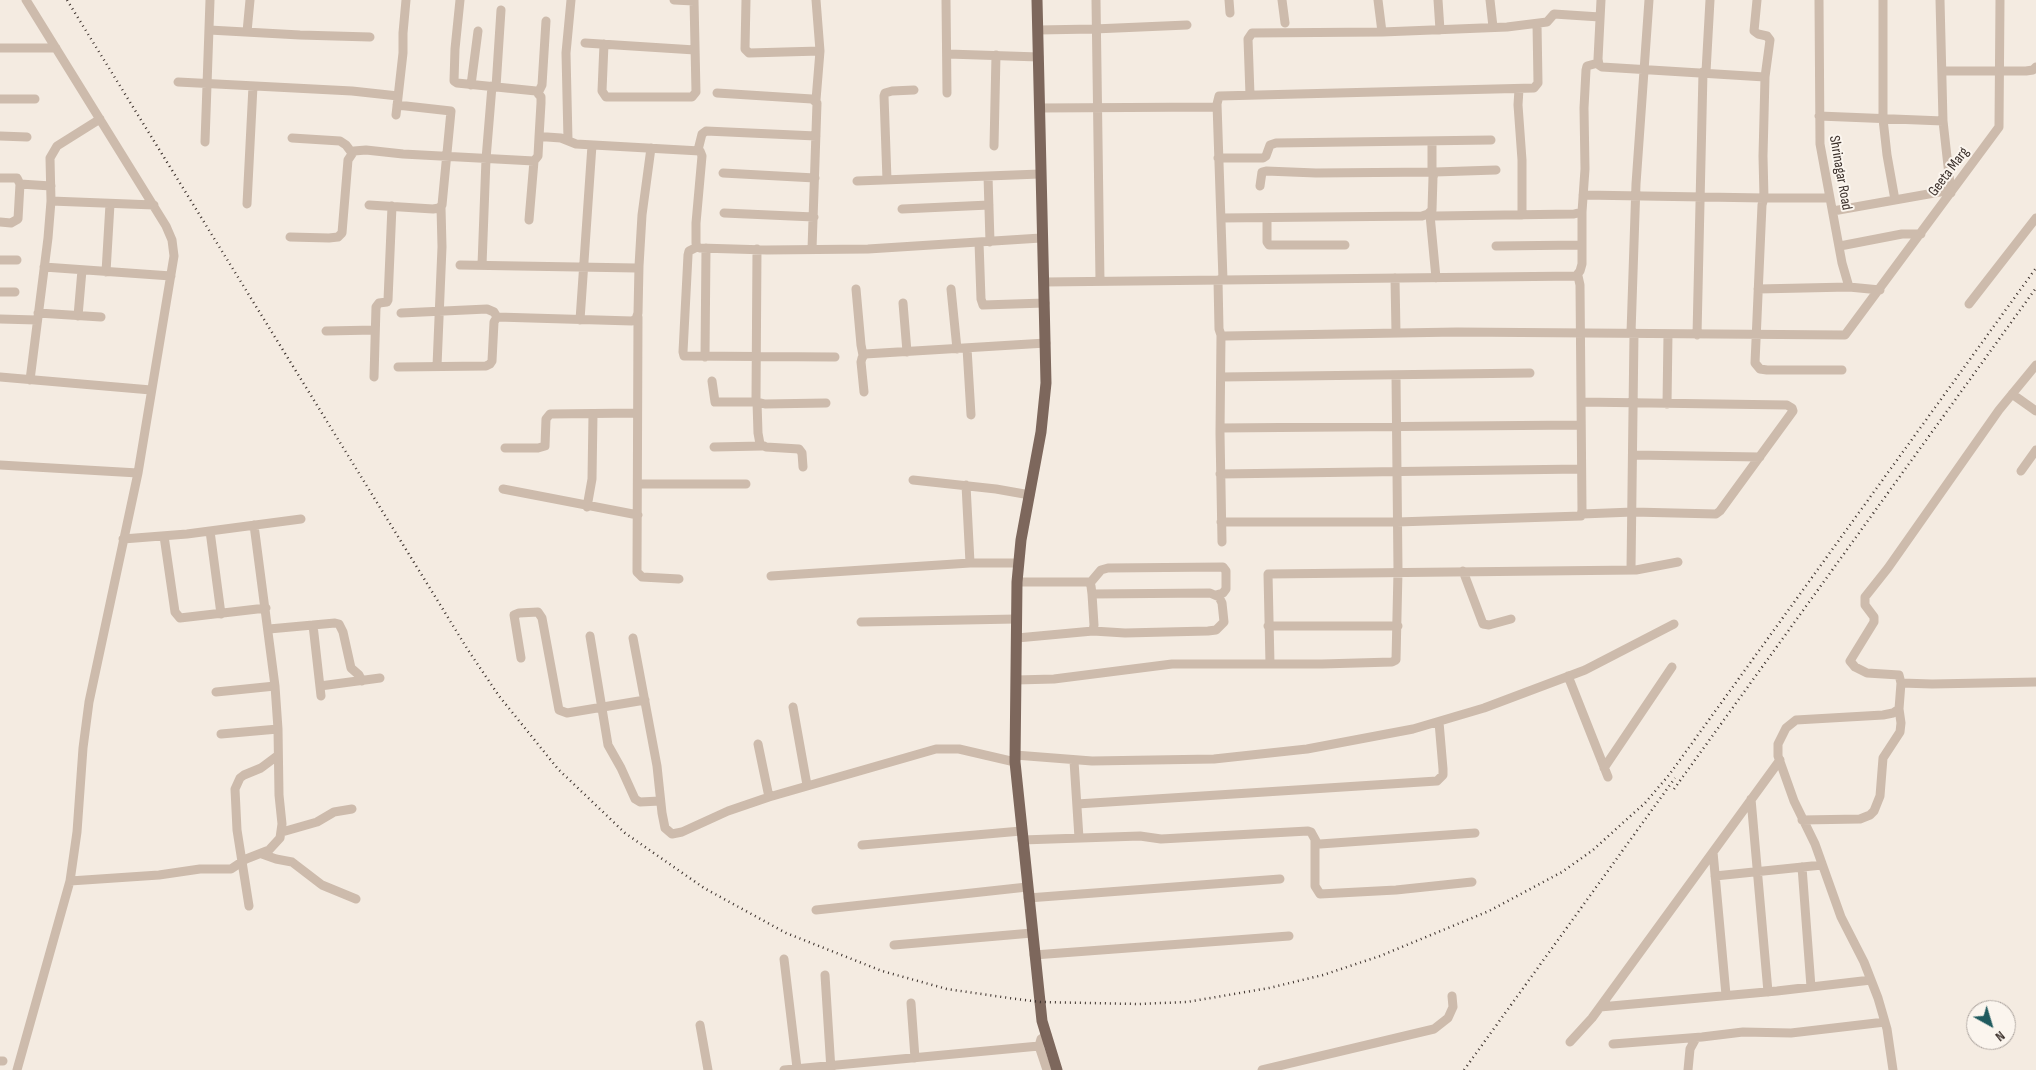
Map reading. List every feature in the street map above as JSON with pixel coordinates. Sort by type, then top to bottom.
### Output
[{"type":"main road","points":[[1037,0],[1041,238],[1045,304],[1046,383],[1041,432],[1017,582],[1015,758],[1027,892],[1042,1021],[1057,1070]]},
{"type":"street","points":[[17,1070],[8,1061],[70,880],[78,824],[83,748],[89,702],[122,539],[138,473],[174,256],[172,240],[154,205],[26,0]]},
{"type":"street","points":[[205,142],[210,0]]},
{"type":"street","points":[[247,32],[250,0]]},
{"type":"street","points":[[396,115],[403,53],[406,0]]},
{"type":"street","points":[[460,0],[454,81],[457,84],[534,90],[538,93],[541,103],[538,156],[534,161],[529,220]]},
{"type":"street","points":[[568,140],[566,53],[571,0]]},
{"type":"street","points":[[604,44],[602,91],[606,97],[692,97],[696,92],[694,0],[674,0]]},
{"type":"street","points":[[746,0],[745,49],[748,53],[820,51]]},
{"type":"street","points":[[812,249],[816,100],[820,51],[816,0]]},
{"type":"street","points":[[946,0],[947,93]]},
{"type":"street","points":[[1096,0],[1100,281]]},
{"type":"street","points":[[1229,0],[1230,12]]},
{"type":"street","points":[[1282,0],[1285,23]]},
{"type":"street","points":[[1378,0],[1382,32]]},
{"type":"street","points":[[1438,0],[1440,30]]},
{"type":"street","points":[[1490,0],[1493,28]]},
{"type":"street","points":[[1602,0],[1598,62],[1602,67],[1765,77]]},
{"type":"street","points":[[1631,569],[1636,196],[1649,0]]},
{"type":"street","points":[[1697,335],[1704,72],[1710,0]]},
{"type":"street","points":[[1756,0],[1754,31],[1767,36],[1770,40],[1765,77],[1764,198],[1762,205],[1755,363],[1760,369],[1842,370]]},
{"type":"street","name":"Shrinagar Road","points":[[1819,0],[1820,144],[1844,274],[1849,287]]},
{"type":"street","points":[[1883,0],[1883,119],[1887,155],[1896,200]]},
{"type":"street","points":[[1833,211],[1951,191],[1943,121],[1940,0]]},
{"type":"street","name":"Geeta Marg","points":[[1756,335],[1846,335],[1999,127],[2000,0]]},
{"type":"street","points":[[482,265],[486,159],[501,10]]},
{"type":"street","points":[[1250,95],[1248,39],[1252,33],[1382,32],[1493,28],[1548,22],[1554,14],[1600,17]]},
{"type":"street","points":[[538,93],[542,85],[546,21]]},
{"type":"street","points":[[1222,542],[1220,474],[1221,335],[1219,329],[1221,218],[1217,107],[1219,96],[1534,88],[1538,84],[1537,24]]},
{"type":"street","points":[[1038,30],[1187,25]]},
{"type":"street","points":[[210,30],[370,37]]},
{"type":"street","points":[[471,85],[478,31]]},
{"type":"street","points":[[585,43],[695,50]]},
{"type":"street","points":[[0,48],[56,48]]},
{"type":"street","points":[[948,54],[1039,57]]},
{"type":"street","points":[[994,146],[996,55]]},
{"type":"street","points":[[1576,276],[1580,271],[1582,244],[1586,70],[1587,66],[1598,62]]},
{"type":"street","points":[[1942,71],[2026,71],[2033,70],[2036,67]]},
{"type":"street","points":[[178,82],[253,86],[397,100],[451,111],[441,207],[442,247],[437,366]]},
{"type":"street","points":[[247,204],[253,86]]},
{"type":"street","points":[[1518,89],[1522,160],[1522,215]]},
{"type":"street","points":[[887,180],[884,96],[888,92],[914,90]]},
{"type":"street","points":[[717,93],[774,95],[816,100]]},
{"type":"street","points":[[0,99],[35,99]]},
{"type":"street","points":[[1040,108],[1217,107]]},
{"type":"street","points":[[1819,116],[1943,121]]},
{"type":"street","points":[[30,380],[51,201],[50,158],[52,152],[65,140],[100,118]]},
{"type":"street","points":[[705,357],[701,247],[696,223],[702,156],[698,150],[702,134],[706,131],[816,136]]},
{"type":"street","points":[[0,136],[27,137]]},
{"type":"street","points":[[539,137],[561,138],[576,144],[698,150]]},
{"type":"street","points":[[292,138],[340,141],[352,153]]},
{"type":"street","points":[[1218,158],[1263,158],[1266,156],[1270,146],[1276,143],[1492,140]]},
{"type":"street","points":[[1432,141],[1434,172],[1432,177],[1432,210],[1429,215],[1436,278]]},
{"type":"street","points":[[580,320],[592,145]]},
{"type":"street","points":[[651,148],[642,215],[639,266],[637,413],[638,574],[642,577],[679,579]]},
{"type":"street","points":[[290,237],[329,238],[338,236],[342,232],[348,160],[352,153],[358,150],[534,161]]},
{"type":"street","points":[[1260,186],[1262,172],[1266,170],[1316,173],[1496,170]]},
{"type":"street","points":[[723,173],[815,178]]},
{"type":"street","points":[[857,181],[1040,174]]},
{"type":"street","points":[[988,176],[990,242]]},
{"type":"street","points":[[0,178],[17,178],[20,184],[18,219],[11,223],[0,222]]},
{"type":"street","points":[[20,184],[51,186]]},
{"type":"street","points":[[1583,195],[1830,198]]},
{"type":"street","points":[[51,201],[154,205]]},
{"type":"street","points":[[106,272],[110,204]]},
{"type":"street","points":[[369,205],[434,209],[441,207]]},
{"type":"street","points":[[902,209],[990,205]]},
{"type":"street","points":[[374,377],[377,304],[387,302],[388,300],[392,206]]},
{"type":"street","points":[[1221,218],[1522,215],[1574,214],[1582,212]]},
{"type":"street","points":[[724,213],[814,217]]},
{"type":"street","points":[[1267,218],[1267,242],[1269,245],[1345,245]]},
{"type":"street","points":[[1969,304],[2036,218]]},
{"type":"street","points":[[1840,246],[1902,234],[1921,234]]},
{"type":"street","points":[[834,357],[686,357],[683,352],[689,251],[701,247],[868,249],[1041,238]]},
{"type":"street","points":[[979,242],[981,299],[983,305],[1045,304]]},
{"type":"street","points":[[1496,246],[1582,244]]},
{"type":"street","points":[[757,249],[755,357],[758,433],[762,446]]},
{"type":"street","points":[[0,260],[17,260]]},
{"type":"street","points":[[460,265],[636,268],[639,266]]},
{"type":"street","points":[[44,267],[171,276]]},
{"type":"street","points":[[78,316],[82,270]]},
{"type":"street","points":[[1044,282],[1576,276]]},
{"type":"street","points":[[1576,276],[1579,280],[1582,514]]},
{"type":"street","points":[[1395,278],[1396,333]]},
{"type":"street","points":[[1758,289],[1849,287],[1880,290]]},
{"type":"street","points":[[856,289],[863,355],[861,362],[864,392]]},
{"type":"street","points":[[951,289],[971,415]]},
{"type":"street","points":[[0,292],[15,292]]},
{"type":"street","points":[[903,303],[908,352]]},
{"type":"street","points":[[401,313],[487,309],[494,312],[497,316],[580,320],[632,320],[638,317]]},
{"type":"street","points":[[0,319],[38,316],[101,317]]},
{"type":"street","points":[[398,366],[486,366],[490,364],[492,361],[494,322],[497,316]]},
{"type":"street","points":[[326,331],[375,330]]},
{"type":"street","points":[[1221,335],[1579,332],[1756,335]]},
{"type":"street","points":[[1667,404],[1668,334]]},
{"type":"street","points":[[863,355],[1046,343]]},
{"type":"street","points":[[1802,820],[1860,819],[1874,811],[1880,796],[1883,758],[1900,732],[1901,677],[1897,674],[1867,673],[1860,671],[1850,664],[1850,659],[1874,622],[1874,617],[1865,605],[1865,597],[1888,568],[2012,394],[2036,365]]},
{"type":"street","points":[[1220,377],[1530,373]]},
{"type":"street","points":[[1016,680],[1054,679],[1172,664],[1392,662],[1396,660],[1398,657],[1398,522],[1396,376]]},
{"type":"street","points":[[0,378],[151,390]]},
{"type":"street","points":[[712,381],[715,402],[826,404]]},
{"type":"street","points":[[2012,394],[2036,411]]},
{"type":"street","points":[[1221,522],[1398,522],[1577,517],[1582,514],[1633,512],[1716,514],[1793,411],[1790,407],[1581,402]]},
{"type":"street","points":[[505,448],[538,448],[546,446],[546,418],[550,414],[637,413]]},
{"type":"street","points":[[587,507],[592,479],[593,414]]},
{"type":"street","points":[[1220,428],[1581,425]]},
{"type":"street","points":[[714,447],[762,446],[799,449],[802,453],[803,467]]},
{"type":"street","points":[[2021,471],[2036,450]]},
{"type":"street","points":[[1633,455],[1760,457]]},
{"type":"street","points":[[0,465],[138,473]]},
{"type":"street","points":[[1220,474],[1581,469]]},
{"type":"street","points":[[913,480],[966,485],[1030,495]]},
{"type":"street","points":[[638,484],[746,484]]},
{"type":"street","points":[[966,485],[970,563]]},
{"type":"street","points":[[503,489],[587,507],[638,515]]},
{"type":"street","points":[[122,539],[164,536],[301,519]]},
{"type":"street","points":[[70,880],[159,875],[200,869],[230,869],[242,861],[262,854],[275,845],[282,832],[275,686],[254,525]]},
{"type":"street","points":[[210,530],[221,614]]},
{"type":"street","points":[[164,536],[176,616],[184,619],[266,608]]},
{"type":"street","points":[[1270,664],[1267,574],[1631,569],[1678,562]]},
{"type":"street","points":[[771,576],[970,563],[1019,563]]},
{"type":"street","points":[[1093,631],[1090,583],[1097,574],[1108,568],[1223,567],[1226,571],[1226,589],[1216,595]]},
{"type":"street","points":[[1463,571],[1483,624],[1488,625],[1511,619]]},
{"type":"street","points":[[1017,582],[1083,581],[1090,583]]},
{"type":"street","points":[[1017,638],[1093,631],[1125,633],[1216,630],[1224,622],[1222,603],[1216,595],[1210,593],[1092,594]]},
{"type":"street","points":[[520,658],[514,615],[538,612],[542,618],[559,710],[567,713],[645,700]]},
{"type":"street","points":[[861,622],[1016,619]]},
{"type":"street","points":[[269,629],[339,624],[343,632],[351,668],[359,675],[362,681]]},
{"type":"street","points":[[633,638],[657,766],[660,802],[665,828],[668,832],[676,834],[728,811],[769,797],[908,756],[943,748],[1015,758],[1156,762],[1264,755],[1307,749],[1439,722],[1484,708],[1568,676],[1615,656],[1674,624]]},
{"type":"street","points":[[313,625],[321,696]]},
{"type":"street","points":[[1268,626],[1398,626]]},
{"type":"street","points":[[590,636],[608,745],[622,768],[635,799],[640,802],[660,802]]},
{"type":"street","points":[[1568,676],[1606,772],[1672,667]]},
{"type":"street","points":[[320,686],[380,678]]},
{"type":"street","points":[[1901,683],[2034,685]]},
{"type":"street","points":[[216,692],[275,686]]},
{"type":"street","points":[[793,707],[807,785]]},
{"type":"street","points":[[1894,1070],[1885,1022],[1871,980],[1840,917],[1815,844],[1802,820],[1777,750],[1780,737],[1793,721],[1883,715],[1893,713],[1899,709]]},
{"type":"street","points":[[1077,804],[1437,781],[1443,775],[1439,722]]},
{"type":"street","points":[[221,734],[278,729]]},
{"type":"street","points":[[758,744],[769,797]]},
{"type":"street","points":[[250,906],[237,830],[237,784],[244,775],[261,768],[277,756]]},
{"type":"street","points":[[1570,1042],[1600,1007],[1780,760]]},
{"type":"street","points":[[1074,761],[1080,838]]},
{"type":"street","points":[[1751,799],[1768,992]]},
{"type":"street","points":[[282,832],[317,822],[334,812],[352,809]]},
{"type":"street","points":[[862,845],[1022,836],[1080,838],[1140,836],[1161,839],[1308,831],[1311,832],[1315,841],[1315,886],[1320,894],[1396,890],[1472,882]]},
{"type":"street","points":[[1315,841],[1320,844],[1475,833]]},
{"type":"street","points":[[1713,852],[1726,996]]},
{"type":"street","points":[[262,854],[292,862],[322,885],[356,899]]},
{"type":"street","points":[[1715,876],[1822,865]]},
{"type":"street","points":[[1802,867],[1811,987]]},
{"type":"street","points":[[816,910],[1027,892],[1280,879]]},
{"type":"street","points":[[894,945],[1032,933]]},
{"type":"street","points":[[1034,955],[1289,936]]},
{"type":"street","points":[[784,959],[797,1068]]},
{"type":"street","points":[[825,975],[831,1067]]},
{"type":"street","points":[[1600,1007],[1768,992],[1871,980]]},
{"type":"street","points":[[1262,1070],[1434,1029],[1448,1018],[1452,1007],[1452,996]]},
{"type":"street","points":[[911,1003],[915,1058]]},
{"type":"street","points":[[1613,1044],[1696,1038],[1743,1032],[1791,1033],[1885,1022]]},
{"type":"street","points":[[700,1025],[708,1070]]},
{"type":"street","points":[[1046,1035],[1041,1039],[1039,1046],[1047,1070]]},
{"type":"street","points":[[1688,1070],[1690,1049],[1696,1038]]},
{"type":"street","points":[[784,1070],[1039,1046]]},
{"type":"railway","points":[[67,0],[468,650],[499,696],[558,769],[625,833],[704,888],[786,933],[882,971],[947,989],[1009,998],[1040,1002],[1138,1004],[1187,1002],[1269,988],[1323,975],[1380,956],[1489,911],[1562,872],[1593,850],[1645,803],[1669,775],[2036,268]]},
{"type":"railway","points":[[1674,789],[2036,288]]},
{"type":"railway","points":[[1464,1070],[1675,778]]}]
